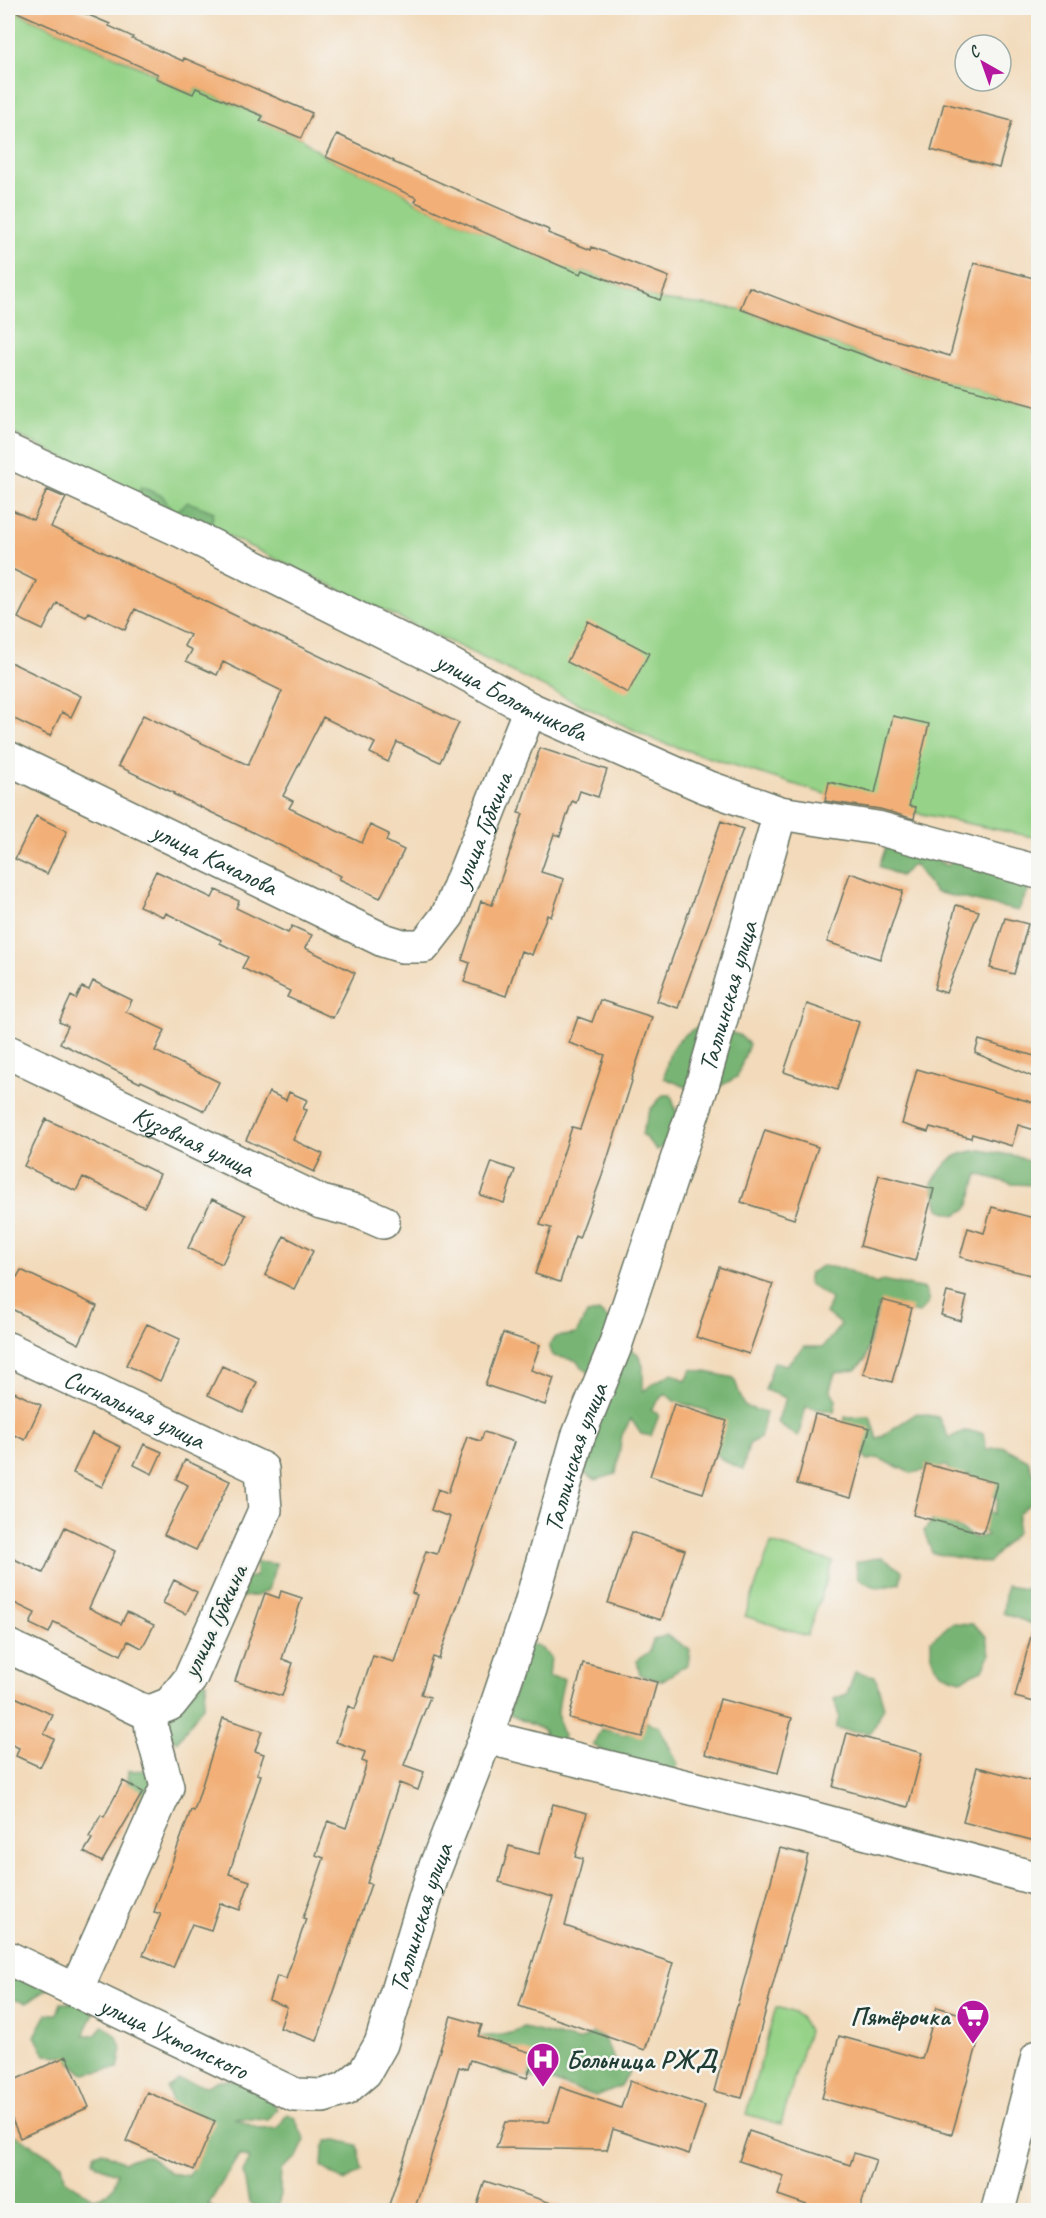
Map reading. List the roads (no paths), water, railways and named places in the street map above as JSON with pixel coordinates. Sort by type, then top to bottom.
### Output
[{"type":"street","name":"улица Болотникова","points":[[8,452],[182,531],[447,663],[530,709],[704,786],[780,813],[877,828],[1038,872]]},
{"type":"street","name":"улица Губкина","points":[[424,946],[448,915],[530,709]]},
{"type":"street","name":"улица Качалова","points":[[8,758],[383,940],[402,946],[424,946]]},
{"type":"street","name":"Таллинская улица","points":[[345,2089],[365,2072],[381,2044],[432,1876],[486,1737],[530,1607],[578,1437],[614,1349],[702,1085],[780,813]]},
{"type":"street","name":"Кузовная улица","points":[[8,1052],[321,1202],[360,1212],[383,1222]]},
{"type":"street","name":"Сигнальная улица","points":[[8,1349],[262,1469]]},
{"type":"street","name":"улица Губкина","points":[[150,1712],[170,1704],[190,1678],[265,1510],[262,1469]]},
{"type":"street","points":[[8,1646],[139,1709],[150,1712],[152,1731],[167,1787],[76,1990]]},
{"type":"street","points":[[486,1737],[804,1816],[1038,1879]]},
{"type":"street","name":"улица Ухтомского","points":[[8,1958],[295,2095],[323,2096],[345,2089]]},
{"type":"street","points":[[998,2211],[1038,2057]]},
{"type":"place","name":"Пятёрочка","points":[[973,2045]]},
{"type":"place","name":"Больница РЖД","points":[[543,2088]]}]
